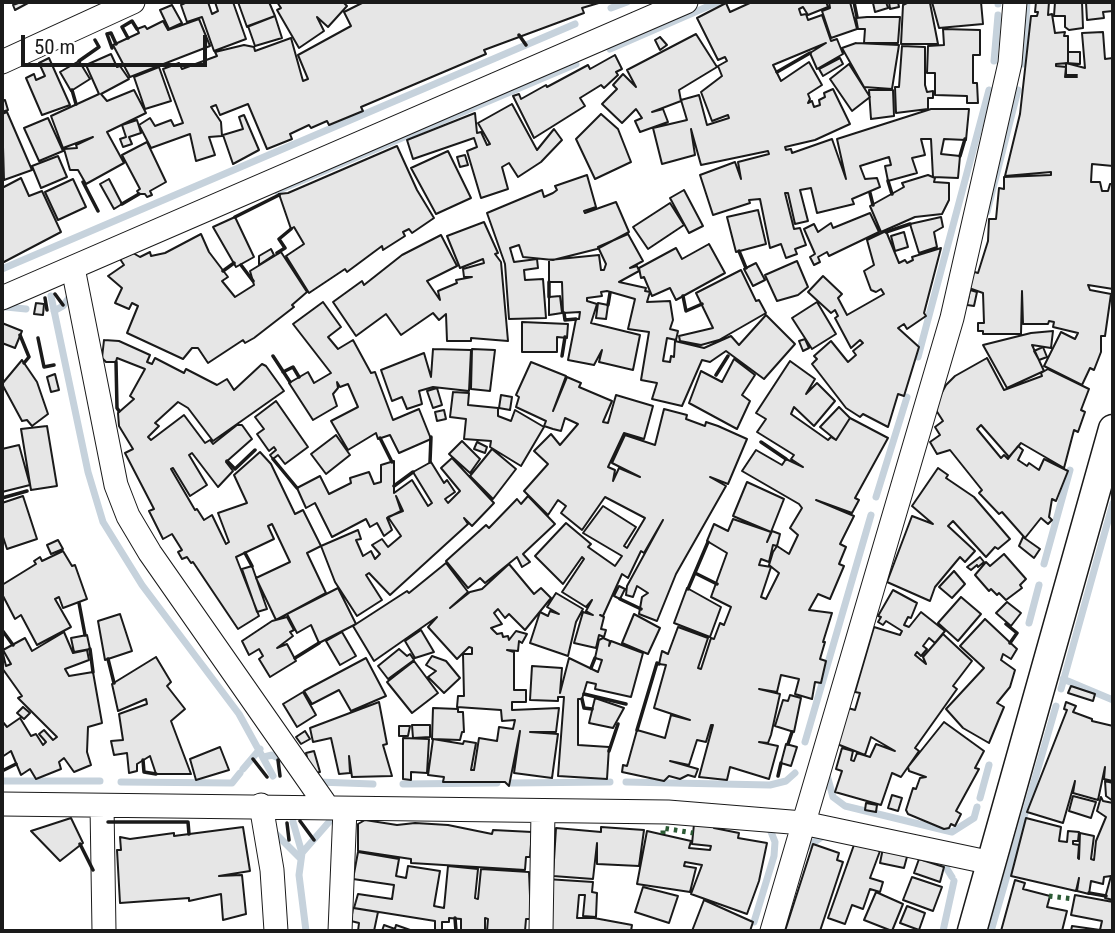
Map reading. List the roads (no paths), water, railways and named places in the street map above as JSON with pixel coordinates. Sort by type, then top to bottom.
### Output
[{"type":"street","points":[[2,62],[133,2]]},
{"type":"street","points":[[2,298],[686,2]]},
{"type":"street","points":[[772,931],[951,318],[1010,63],[1015,2]]},
{"type":"street","points":[[73,268],[116,485],[128,516],[150,553],[336,808],[340,931]]},
{"type":"street","points":[[972,931],[1113,429]]},
{"type":"street","points":[[2,804],[261,805],[668,812],[803,823],[992,863]]},
{"type":"street","points":[[261,805],[272,870],[276,931]]},
{"type":"street","points":[[102,806],[104,931]]},
{"type":"street","points":[[541,931],[543,811]]},
{"type":"waterway","points":[[611,8],[627,2]]},
{"type":"waterway","points":[[610,49],[718,2]]},
{"type":"waterway","points":[[1023,64],[1027,2]]},
{"type":"waterway","points":[[994,61],[998,15]]},
{"type":"waterway","points":[[2,269],[575,24]]},
{"type":"waterway","points":[[277,191],[576,64]]},
{"type":"waterway","points":[[918,357],[989,90]]},
{"type":"waterway","points":[[987,212],[1018,90]]},
{"type":"waterway","points":[[54,311],[63,306],[73,292]]},
{"type":"waterway","points":[[51,296],[88,472],[103,522],[142,585],[239,714],[273,776]]},
{"type":"waterway","points":[[6,307],[26,309]]},
{"type":"waterway","points":[[876,497],[907,397]]},
{"type":"waterway","points":[[1044,564],[1070,470]]},
{"type":"waterway","points":[[1061,689],[1113,503]]},
{"type":"waterway","points":[[805,742],[871,515]]},
{"type":"waterway","points":[[1029,623],[1039,585]]},
{"type":"waterway","points":[[1063,679],[1113,700]]},
{"type":"waterway","points":[[991,931],[1056,706]]},
{"type":"waterway","points":[[243,769],[260,749]]},
{"type":"waterway","points":[[264,757],[272,755],[287,762]]},
{"type":"waterway","points":[[980,798],[989,765]]},
{"type":"waterway","points":[[121,782],[232,783],[240,773]]},
{"type":"waterway","points":[[626,782],[770,785],[786,781],[795,773]]},
{"type":"waterway","points":[[827,775],[833,797],[845,806],[952,832],[974,818],[977,807]]},
{"type":"waterway","points":[[2,781],[100,781]]},
{"type":"waterway","points":[[318,782],[373,784]]},
{"type":"waterway","points":[[511,783],[610,782]]},
{"type":"waterway","points":[[403,784],[497,783]]},
{"type":"waterway","points":[[301,854],[336,814]]},
{"type":"waterway","points":[[293,822],[302,853],[299,875],[306,931]]},
{"type":"waterway","points":[[754,922],[774,856],[775,842],[768,824]]},
{"type":"waterway","points":[[272,830],[301,859]]},
{"type":"waterway","points":[[804,849],[826,834]]},
{"type":"waterway","points":[[942,861],[952,877]]},
{"type":"waterway","points":[[943,931],[954,881]]}]
